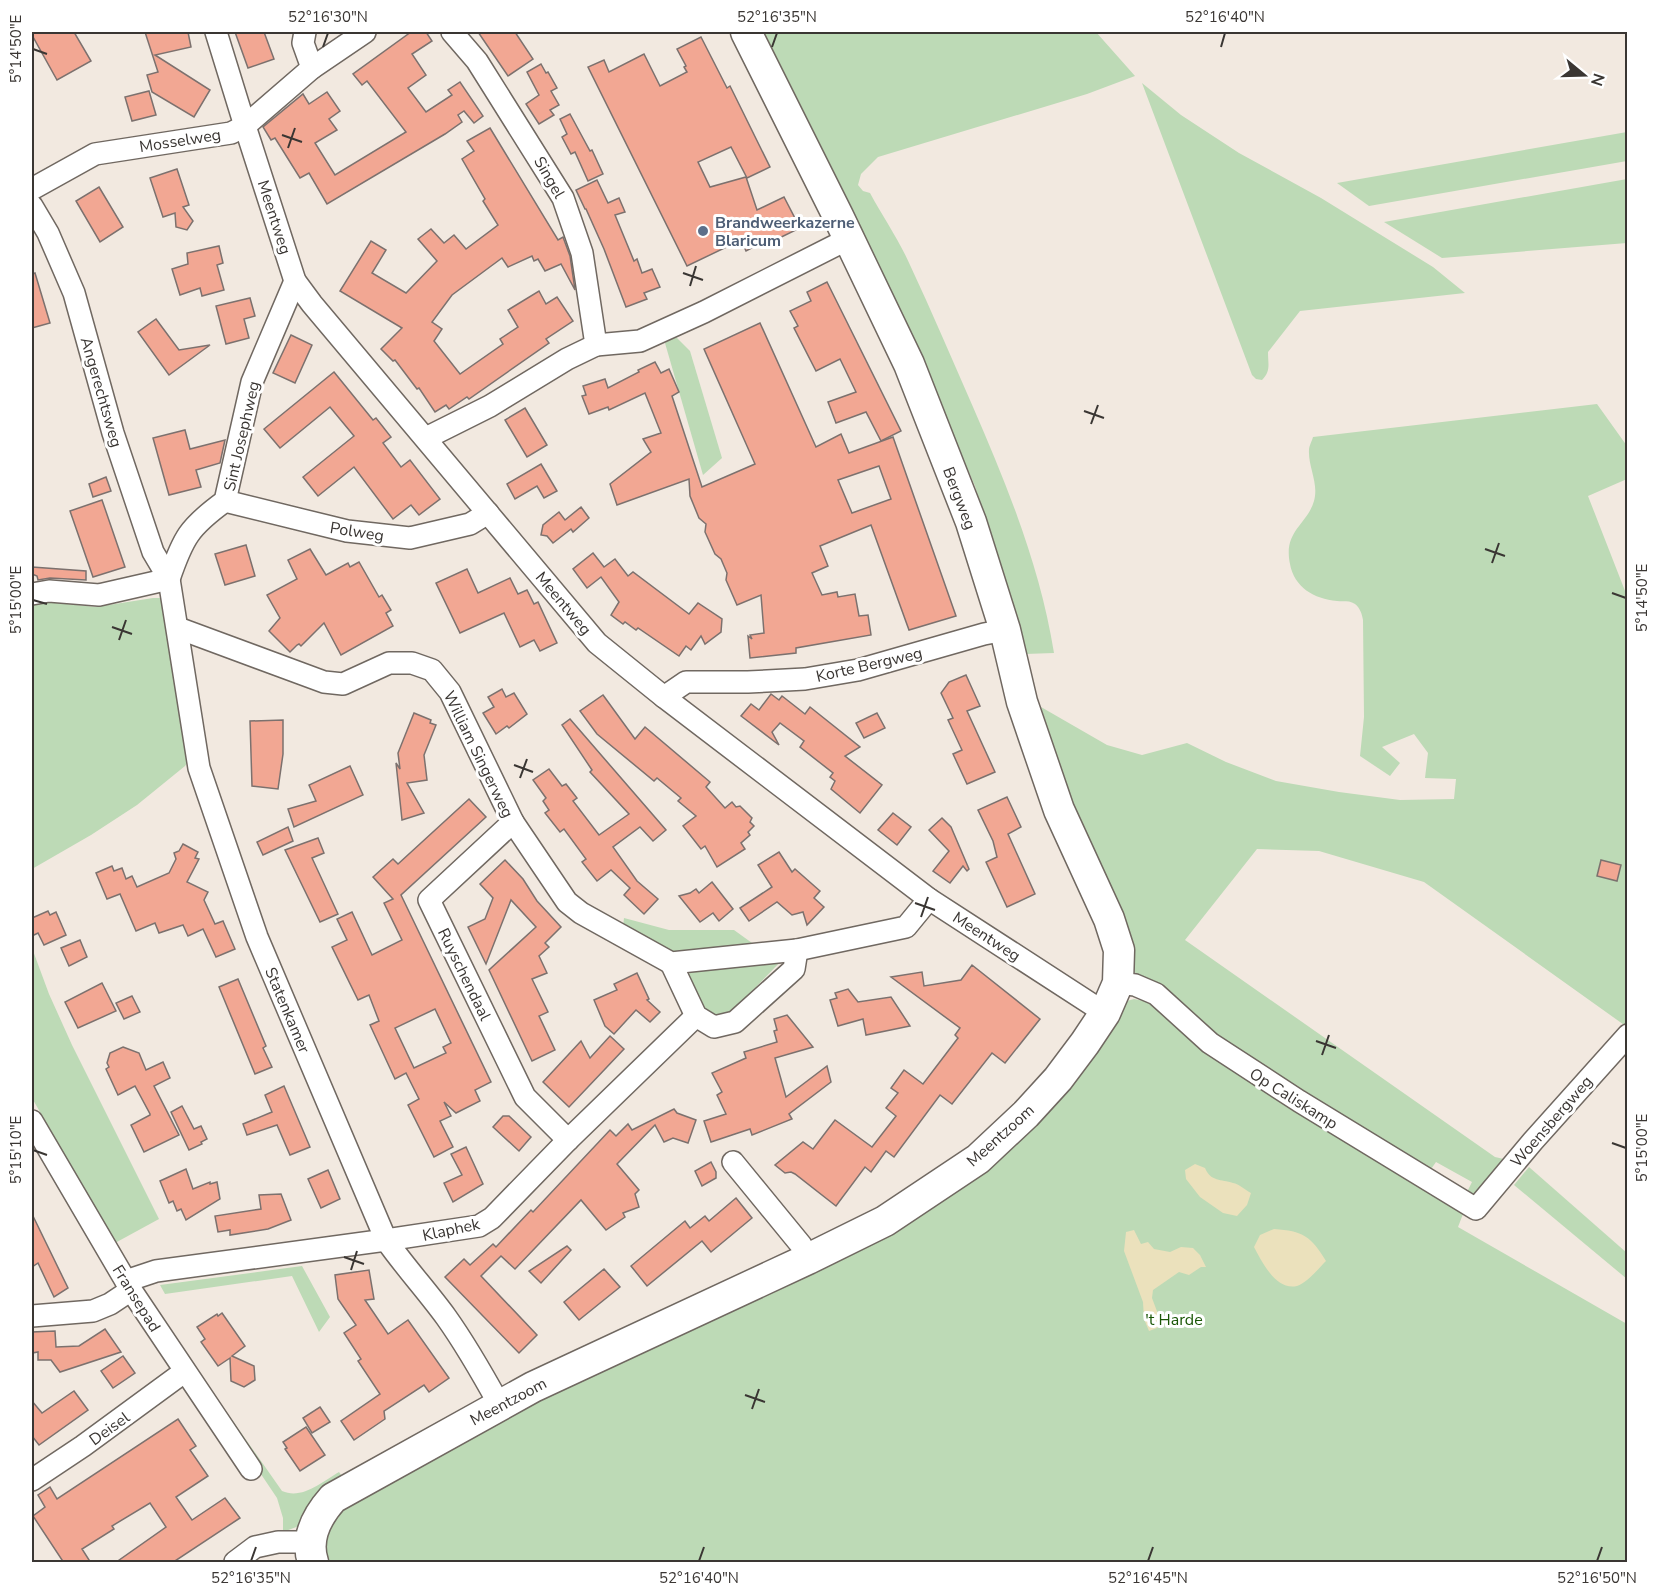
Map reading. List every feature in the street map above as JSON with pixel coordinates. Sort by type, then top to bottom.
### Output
[{"type":"street","name":"Meentweg","points":[[216,32],[296,281],[312,304],[597,643],[664,697],[929,899],[1105,1013]]},
{"type":"street","points":[[305,32],[303,43],[312,68]]},
{"type":"street","name":"Mosselweg","points":[[32,189],[95,154],[231,132],[245,126],[312,68],[365,32]]},
{"type":"street","name":"Singel","points":[[452,32],[477,61],[546,167],[563,198],[582,254],[596,345]]},
{"type":"street","name":"Bergweg","points":[[746,32],[909,364],[970,522],[1005,630],[1022,702],[1059,810],[1109,919],[1119,950],[1118,983]]},
{"type":"street","name":"Angerechtsweg","points":[[32,206],[48,233],[74,293],[113,433],[153,552],[169,579]]},
{"type":"street","points":[[426,438],[490,406],[567,358],[596,345],[640,341],[704,312],[848,239]]},
{"type":"street","name":"Sint Josephweg","points":[[169,579],[181,545],[199,520],[225,501],[252,382],[296,281]]},
{"type":"street","name":"Polweg","points":[[225,501],[347,531],[410,538],[470,524],[488,513]]},
{"type":"street","points":[[32,594],[49,591],[99,595],[169,579]]},
{"type":"street","name":"Statenkamer","points":[[169,579],[199,768],[257,937],[386,1240],[446,1318],[500,1404]]},
{"type":"street","name":"William Singerweg","points":[[178,628],[324,682],[343,684],[389,663],[412,663],[432,670],[450,692],[513,822],[567,902],[581,913],[671,963]]},
{"type":"street","name":"Korte Bergweg","points":[[664,697],[686,682],[805,679],[858,670],[1005,630]]},
{"type":"street","name":"Ruyschendaal","points":[[513,822],[429,900],[525,1097],[568,1140]]},
{"type":"street","points":[[797,950],[794,969],[735,1022],[714,1027],[696,1016],[671,963],[797,950],[906,927],[929,899]]},
{"type":"street","name":"Meentzoom","points":[[235,1563],[255,1547],[278,1542],[312,1552],[313,1527],[333,1498],[500,1404],[885,1221],[978,1159],[1026,1114],[1058,1079],[1105,1013],[1118,983]]},
{"type":"street","name":"Op Caliskamp","points":[[1118,983],[1135,985],[1156,994],[1210,1043],[1299,1101],[1476,1209]]},
{"type":"street","name":"Klaphek","points":[[32,1316],[93,1311],[110,1304],[128,1286],[156,1271],[479,1226],[492,1218],[568,1140],[696,1016]]},
{"type":"street","name":"Woensbergweg","points":[[1476,1209],[1519,1156],[1628,1035]]},
{"type":"street","name":"Fransepad","points":[[32,1122],[128,1286],[251,1469]]},
{"type":"street","points":[[733,1162],[801,1245],[808,1259]]},
{"type":"street","name":"Deisel","points":[[32,1480],[83,1446],[184,1372]]},
{"type":"green space","points":[[757,32],[1096,32],[1135,76],[1087,94],[878,157],[861,174],[858,185],[863,191],[870,193],[906,256],[986,437],[1031,558],[1054,653],[1025,654],[975,486]]},
{"type":"green space","points":[[1142,83],[1181,115],[1239,153],[1321,198],[1433,267],[1465,293],[1300,311],[1268,352],[1267,374],[1262,380],[1256,379],[1252,375]]},
{"type":"green space","points":[[1627,132],[1627,161],[1369,206],[1337,183]]},
{"type":"green space","points":[[1627,179],[1627,243],[1442,258],[1384,222]]},
{"type":"green space","points":[[675,336],[690,351],[722,458],[703,475],[665,343]]},
{"type":"green space","points":[[1597,404],[1627,446],[1627,479],[1588,496],[1627,596],[1627,1027],[1424,882],[1319,851],[1257,849],[1185,940],[1495,1157],[1508,1160],[1474,1196],[1466,1194],[1472,1182],[1436,1162],[1429,1172],[1219,1038],[1164,987],[1141,977],[1132,970],[1059,765],[1041,707],[1107,745],[1142,755],[1187,743],[1226,762],[1276,781],[1400,800],[1454,799],[1456,779],[1425,778],[1428,753],[1414,734],[1382,747],[1400,763],[1390,776],[1360,756],[1364,717],[1361,613],[1353,603],[1321,598],[1306,590],[1296,579],[1290,564],[1289,553],[1293,536],[1314,501],[1310,445],[1313,437]]},
{"type":"green space","points":[[160,598],[165,602],[189,760],[185,766],[137,805],[32,869],[32,605],[46,602],[96,607]]},
{"type":"green space","points":[[624,918],[669,930],[734,930],[759,948],[667,958],[622,936]]},
{"type":"green space","points":[[32,948],[49,994],[72,1045],[159,1219],[115,1243],[32,1098]]},
{"type":"green space","points":[[784,958],[727,1017],[716,1025],[683,986],[697,964]]},
{"type":"green space","name":"'t Harde","points":[[1134,999],[1154,1003],[1463,1214],[1458,1227],[1627,1324],[1627,1562],[329,1562],[325,1548],[326,1537],[334,1513],[489,1418],[904,1215],[1120,1003]]},
{"type":"green space","points":[[1529,1167],[1627,1253],[1627,1279],[1514,1185]]},
{"type":"green space","points":[[302,1266],[330,1317],[319,1332],[292,1276],[165,1294],[160,1285]]},
{"type":"green space","points":[[207,1384],[282,1491],[304,1492],[339,1472],[344,1479],[299,1526],[283,1532],[283,1518],[277,1498],[204,1389]]},
{"type":"sand","points":[[1195,1164],[1205,1168],[1213,1178],[1235,1184],[1251,1193],[1247,1205],[1237,1216],[1223,1213],[1200,1197],[1186,1179],[1185,1170]]},
{"type":"sand","points":[[1274,1229],[1292,1231],[1305,1236],[1311,1240],[1326,1261],[1305,1282],[1297,1286],[1289,1286],[1276,1280],[1254,1247],[1260,1235]]},
{"type":"sand","points":[[1134,1230],[1141,1244],[1148,1242],[1154,1249],[1170,1252],[1181,1247],[1193,1248],[1200,1255],[1206,1267],[1201,1267],[1189,1275],[1179,1272],[1153,1290],[1152,1298],[1161,1322],[1157,1328],[1149,1331],[1144,1319],[1143,1302],[1124,1251],[1126,1232]]},
{"type":"building","points":[[32,32],[74,32],[91,61],[57,80]]},
{"type":"building","points":[[145,32],[188,32],[191,47],[155,55],[210,90],[194,117],[152,92],[147,75],[158,72]]},
{"type":"building","points":[[235,32],[264,32],[274,59],[248,68]]},
{"type":"building","points":[[411,32],[426,32],[432,41],[412,54],[426,75],[408,88],[426,112],[452,95],[448,90],[460,82],[483,116],[474,123],[464,111],[458,115],[462,122],[445,134],[327,204],[309,173],[300,178],[275,138],[271,140],[263,127],[303,94],[309,104],[327,92],[340,111],[329,119],[337,130],[315,143],[335,175],[406,132],[367,81],[362,85],[353,74]]},
{"type":"building","points":[[478,32],[515,32],[533,59],[508,76]]},
{"type":"building","points":[[701,37],[727,88],[730,86],[770,167],[747,178],[731,147],[698,162],[710,187],[746,177],[757,210],[784,197],[800,228],[765,245],[763,242],[746,251],[741,240],[687,266],[588,67],[604,60],[609,72],[644,54],[660,86],[687,72],[677,49]]},
{"type":"building","points":[[541,64],[557,88],[551,91],[559,105],[550,110],[554,115],[539,124],[526,104],[539,95],[527,72]]},
{"type":"building","points":[[149,91],[156,115],[132,121],[125,97]]},
{"type":"building","points":[[570,114],[590,151],[592,150],[603,174],[588,181],[575,152],[571,154],[562,137],[567,134],[560,119]]},
{"type":"building","points":[[490,128],[558,240],[563,237],[570,256],[575,290],[561,264],[545,271],[538,259],[534,261],[532,256],[508,267],[502,258],[452,295],[432,322],[442,329],[434,341],[460,374],[503,344],[500,339],[518,327],[508,310],[539,291],[546,304],[557,297],[573,321],[546,339],[549,343],[469,399],[467,397],[449,409],[446,405],[435,412],[419,388],[417,389],[395,360],[393,361],[381,349],[402,328],[340,291],[371,241],[386,250],[372,273],[406,293],[437,261],[418,239],[431,229],[444,243],[454,235],[466,249],[498,225],[462,159],[474,151],[467,141]]},
{"type":"building","points":[[177,169],[189,205],[183,207],[193,221],[187,230],[176,227],[175,213],[163,217],[150,178]]},
{"type":"building","points":[[597,180],[608,203],[619,198],[625,212],[615,215],[634,261],[637,259],[642,273],[652,269],[660,287],[644,293],[647,299],[626,307],[604,249],[576,190]]},
{"type":"building","points":[[99,187],[123,227],[100,242],[76,201]]},
{"type":"building","points":[[219,246],[223,263],[217,265],[224,290],[202,296],[200,288],[180,295],[172,269],[188,264],[187,253]]},
{"type":"building","points":[[35,273],[50,323],[32,328],[32,274]]},
{"type":"building","points":[[827,282],[901,431],[881,441],[866,412],[836,423],[828,402],[856,392],[840,359],[816,371],[794,328],[798,326],[790,311],[811,301],[807,292]]},
{"type":"building","points":[[250,298],[255,316],[244,319],[249,338],[226,344],[216,306]]},
{"type":"building","points":[[156,319],[179,350],[210,345],[169,375],[138,332]]},
{"type":"building","points":[[760,323],[816,447],[841,434],[849,453],[893,437],[956,616],[909,630],[871,525],[820,546],[828,566],[812,573],[822,595],[837,592],[838,597],[855,594],[859,616],[868,615],[871,635],[796,648],[796,653],[750,658],[748,636],[752,639],[750,635],[764,633],[761,595],[737,605],[726,580],[727,573],[721,559],[715,554],[705,532],[706,524],[699,518],[690,496],[689,479],[617,505],[610,484],[651,452],[643,439],[661,433],[645,393],[609,410],[608,407],[589,414],[582,396],[586,395],[583,386],[605,379],[608,388],[655,362],[661,373],[669,369],[679,392],[672,396],[702,487],[755,464],[704,349]],"holes":[[[879,466],[891,499],[852,513],[838,480]]]},
{"type":"building","points":[[291,335],[312,345],[295,383],[273,373]]},
{"type":"building","points":[[334,372],[373,420],[376,418],[391,437],[383,443],[401,467],[410,460],[440,499],[419,515],[411,505],[393,519],[354,467],[318,496],[303,477],[354,436],[330,407],[280,448],[264,429]]},
{"type":"building","points":[[525,408],[547,445],[527,457],[505,420]]},
{"type":"building","points":[[185,430],[190,449],[225,440],[220,463],[196,470],[201,487],[169,495],[153,438]]},
{"type":"building","points":[[541,464],[557,491],[544,498],[537,486],[515,499],[507,484]]},
{"type":"building","points":[[106,477],[111,491],[93,497],[89,484]]},
{"type":"building","points":[[102,500],[125,567],[93,577],[70,511]]},
{"type":"building","points":[[581,507],[589,518],[573,532],[571,529],[553,543],[547,536],[541,535],[543,525],[559,512],[565,520]]},
{"type":"building","points":[[246,545],[255,576],[225,585],[215,554]]},
{"type":"building","points":[[310,549],[326,575],[348,563],[350,567],[359,562],[379,597],[382,595],[391,610],[386,613],[393,626],[341,655],[324,623],[301,646],[297,645],[290,652],[269,631],[280,618],[267,595],[297,579],[288,560]]},
{"type":"building","points":[[593,553],[604,567],[615,559],[628,576],[633,572],[689,614],[698,603],[722,619],[721,632],[705,644],[701,636],[691,650],[686,646],[679,656],[638,628],[636,630],[625,622],[623,624],[611,615],[619,602],[601,577],[587,588],[573,569]]},
{"type":"building","points":[[32,567],[86,571],[86,580],[50,578],[38,580],[37,576],[32,574]]},
{"type":"building","points":[[467,569],[478,593],[510,578],[518,594],[527,590],[534,604],[538,602],[557,643],[540,651],[534,640],[520,647],[504,613],[460,633],[436,583]]},
{"type":"building","points":[[966,675],[980,706],[967,711],[995,772],[967,784],[953,754],[962,750],[948,720],[953,718],[941,693],[949,682]]},
{"type":"building","points":[[502,689],[506,697],[514,693],[527,714],[509,728],[507,726],[496,734],[483,713],[494,707],[488,697]]},
{"type":"building","points":[[771,694],[779,700],[782,696],[805,714],[810,707],[860,747],[845,756],[882,785],[860,813],[831,789],[835,781],[830,777],[833,773],[800,747],[804,741],[780,723],[772,732],[779,745],[741,716],[751,704],[759,710]]},
{"type":"building","points":[[603,695],[635,739],[645,727],[710,782],[706,787],[725,808],[732,802],[736,807],[740,806],[752,818],[750,822],[754,826],[748,832],[750,835],[741,843],[745,849],[717,867],[705,846],[701,849],[683,826],[696,816],[678,801],[681,798],[657,778],[654,781],[597,734],[580,711]]},
{"type":"building","points":[[414,713],[431,720],[430,723],[436,725],[424,755],[427,780],[407,783],[424,813],[402,820],[396,763],[400,769],[398,753]]},
{"type":"building","points":[[877,713],[885,728],[864,738],[856,723]]},
{"type":"building","points":[[570,719],[666,830],[653,841],[640,827],[613,847],[637,881],[658,899],[644,914],[624,895],[630,888],[611,870],[597,881],[582,862],[586,859],[564,829],[560,832],[545,813],[549,810],[543,801],[546,798],[533,780],[549,769],[562,786],[566,784],[577,798],[573,801],[599,835],[629,814],[590,772],[592,770],[562,725]]},
{"type":"building","points":[[283,720],[283,754],[278,789],[252,786],[250,721]]},
{"type":"building","points":[[350,766],[363,795],[294,827],[288,809],[316,801],[309,785]]},
{"type":"building","points":[[1007,797],[1021,827],[1008,834],[1035,894],[1007,907],[986,862],[997,857],[993,841],[978,810]]},
{"type":"building","points":[[469,799],[486,817],[401,895],[491,1082],[475,1090],[480,1101],[456,1113],[444,1102],[451,1116],[440,1121],[453,1147],[434,1157],[408,1105],[419,1099],[406,1073],[395,1079],[370,1025],[379,1021],[369,995],[358,1000],[332,947],[347,940],[337,919],[352,912],[372,955],[402,940],[384,903],[393,899],[373,877],[393,859],[398,864]],"holes":[[[435,1009],[451,1043],[443,1047],[446,1053],[414,1068],[395,1028]]]},
{"type":"building","points":[[893,813],[911,827],[897,845],[878,830]]},
{"type":"building","points":[[942,818],[951,827],[969,869],[967,871],[963,866],[950,883],[933,871],[949,851],[929,830]]},
{"type":"building","points":[[288,827],[293,841],[263,855],[257,842]]},
{"type":"building","points":[[318,838],[324,853],[312,858],[338,914],[320,922],[285,850]]},
{"type":"building","points":[[183,844],[198,852],[195,858],[199,859],[187,882],[208,892],[204,900],[215,924],[223,921],[235,949],[216,957],[203,929],[188,936],[183,925],[159,933],[155,923],[136,931],[120,894],[107,899],[96,873],[112,866],[114,871],[122,868],[126,879],[132,876],[137,887],[169,873],[176,859],[174,853],[179,851]]},
{"type":"building","points":[[779,852],[792,872],[795,869],[820,891],[814,898],[824,907],[807,925],[803,912],[792,915],[777,902],[749,921],[740,908],[772,887],[758,865]]},
{"type":"building","points":[[505,860],[561,927],[545,943],[549,947],[539,956],[547,973],[532,979],[548,1012],[539,1016],[555,1050],[532,1061],[489,970],[536,927],[511,900],[486,964],[468,927],[485,919],[493,898],[480,884]]},
{"type":"building","points":[[1601,860],[1621,865],[1617,881],[1597,876]]},
{"type":"building","points":[[712,882],[733,909],[719,921],[713,913],[700,922],[679,896],[696,889],[699,893]]},
{"type":"building","points":[[48,911],[50,915],[56,912],[66,935],[44,945],[38,933],[32,936],[32,918]]},
{"type":"building","points":[[80,940],[87,957],[69,966],[61,948]]},
{"type":"building","points":[[972,965],[1040,1019],[1005,1063],[992,1053],[952,1104],[940,1095],[894,1157],[886,1151],[871,1172],[865,1167],[836,1206],[795,1174],[785,1173],[775,1165],[803,1142],[813,1149],[835,1120],[872,1147],[896,1116],[886,1108],[898,1093],[891,1088],[904,1070],[923,1084],[958,1038],[955,1035],[960,1028],[891,977],[922,972],[924,986],[961,980]]},
{"type":"building","points":[[637,973],[649,999],[647,1000],[660,1012],[650,1022],[636,1010],[614,1034],[605,1026],[594,1000],[617,990],[614,984]]},
{"type":"building","points":[[238,979],[266,1046],[263,1048],[272,1067],[255,1074],[219,987]]},
{"type":"building","points":[[102,983],[116,1011],[78,1028],[65,1002]]},
{"type":"building","points":[[848,989],[858,1002],[891,997],[910,1026],[866,1035],[863,1019],[838,1026],[830,1000],[837,998],[835,993]]},
{"type":"building","points":[[132,996],[140,1012],[124,1019],[116,1003]]},
{"type":"building","points":[[787,1015],[813,1047],[775,1058],[786,1097],[827,1066],[831,1082],[789,1114],[792,1119],[752,1135],[750,1129],[711,1142],[704,1121],[726,1114],[717,1095],[722,1092],[712,1073],[746,1058],[744,1052],[777,1042],[774,1019]]},
{"type":"building","points":[[610,1036],[624,1049],[569,1107],[543,1082],[581,1041],[590,1058]]},
{"type":"building","points":[[123,1047],[139,1053],[146,1070],[163,1062],[170,1078],[154,1086],[179,1135],[144,1152],[131,1125],[150,1114],[135,1086],[118,1095],[106,1069],[109,1067],[107,1063],[110,1053]]},
{"type":"building","points":[[284,1086],[310,1147],[290,1155],[277,1125],[247,1135],[243,1124],[272,1112],[265,1095]]},
{"type":"building","points":[[182,1106],[194,1129],[201,1126],[207,1139],[189,1150],[171,1112]]},
{"type":"building","points":[[674,1109],[677,1113],[696,1120],[688,1143],[673,1138],[664,1142],[655,1125],[617,1164],[639,1190],[635,1194],[639,1207],[623,1213],[625,1217],[606,1230],[581,1200],[515,1269],[501,1256],[481,1276],[537,1335],[519,1353],[445,1277],[464,1259],[470,1265],[493,1244],[496,1247],[531,1210],[533,1212],[610,1130],[616,1136],[628,1124],[632,1130]]},
{"type":"building","points":[[503,1116],[509,1116],[531,1137],[519,1151],[493,1127]]},
{"type":"building","points":[[466,1147],[483,1184],[453,1202],[444,1183],[462,1175],[451,1154]]},
{"type":"building","points":[[711,1162],[716,1178],[702,1186],[695,1171]]},
{"type":"building","points":[[186,1169],[193,1189],[210,1182],[210,1184],[217,1182],[220,1199],[186,1220],[181,1209],[177,1211],[173,1201],[169,1203],[160,1181]]},
{"type":"building","points":[[328,1170],[340,1199],[321,1208],[308,1179]]},
{"type":"building","points":[[281,1194],[291,1220],[268,1229],[230,1235],[230,1230],[218,1232],[215,1216],[261,1209],[259,1195]]},
{"type":"building","points":[[736,1198],[752,1218],[711,1252],[702,1241],[647,1286],[631,1266],[685,1221],[690,1228],[705,1216],[709,1221]]},
{"type":"building","points":[[32,1214],[68,1288],[54,1297],[38,1263],[32,1267]]},
{"type":"building","points":[[567,1246],[571,1250],[541,1283],[529,1271]]},
{"type":"building","points":[[604,1269],[620,1287],[579,1320],[564,1302]]},
{"type":"building","points":[[369,1270],[374,1299],[365,1300],[388,1334],[408,1320],[449,1378],[429,1392],[424,1385],[384,1411],[385,1419],[354,1440],[341,1421],[380,1394],[358,1361],[361,1359],[344,1333],[356,1325],[338,1299],[335,1275]]},
{"type":"building","points":[[222,1313],[245,1346],[232,1356],[254,1366],[255,1380],[244,1387],[231,1381],[230,1358],[218,1366],[201,1342],[205,1339],[197,1327]]},
{"type":"building","points":[[105,1329],[121,1352],[60,1372],[51,1360],[38,1360],[38,1352],[32,1353],[32,1332],[55,1331],[56,1347],[79,1346]]},
{"type":"building","points":[[123,1356],[135,1373],[113,1388],[101,1371]]},
{"type":"building","points":[[74,1391],[88,1410],[39,1445],[32,1436],[32,1401],[42,1413]]},
{"type":"building","points":[[320,1407],[330,1422],[312,1433],[303,1418]]},
{"type":"building","points":[[178,1419],[196,1446],[190,1450],[208,1476],[176,1497],[192,1520],[225,1498],[240,1518],[172,1563],[115,1563],[166,1527],[150,1503],[112,1526],[114,1529],[82,1549],[91,1563],[64,1563],[33,1516],[45,1507],[38,1495],[50,1487],[57,1499]]},
{"type":"building","points":[[306,1427],[325,1455],[300,1471],[285,1449],[287,1448],[283,1442]]},
{"type":"place","name":"Brandweerkazerne Blaricum","points":[[703,231]]}]
